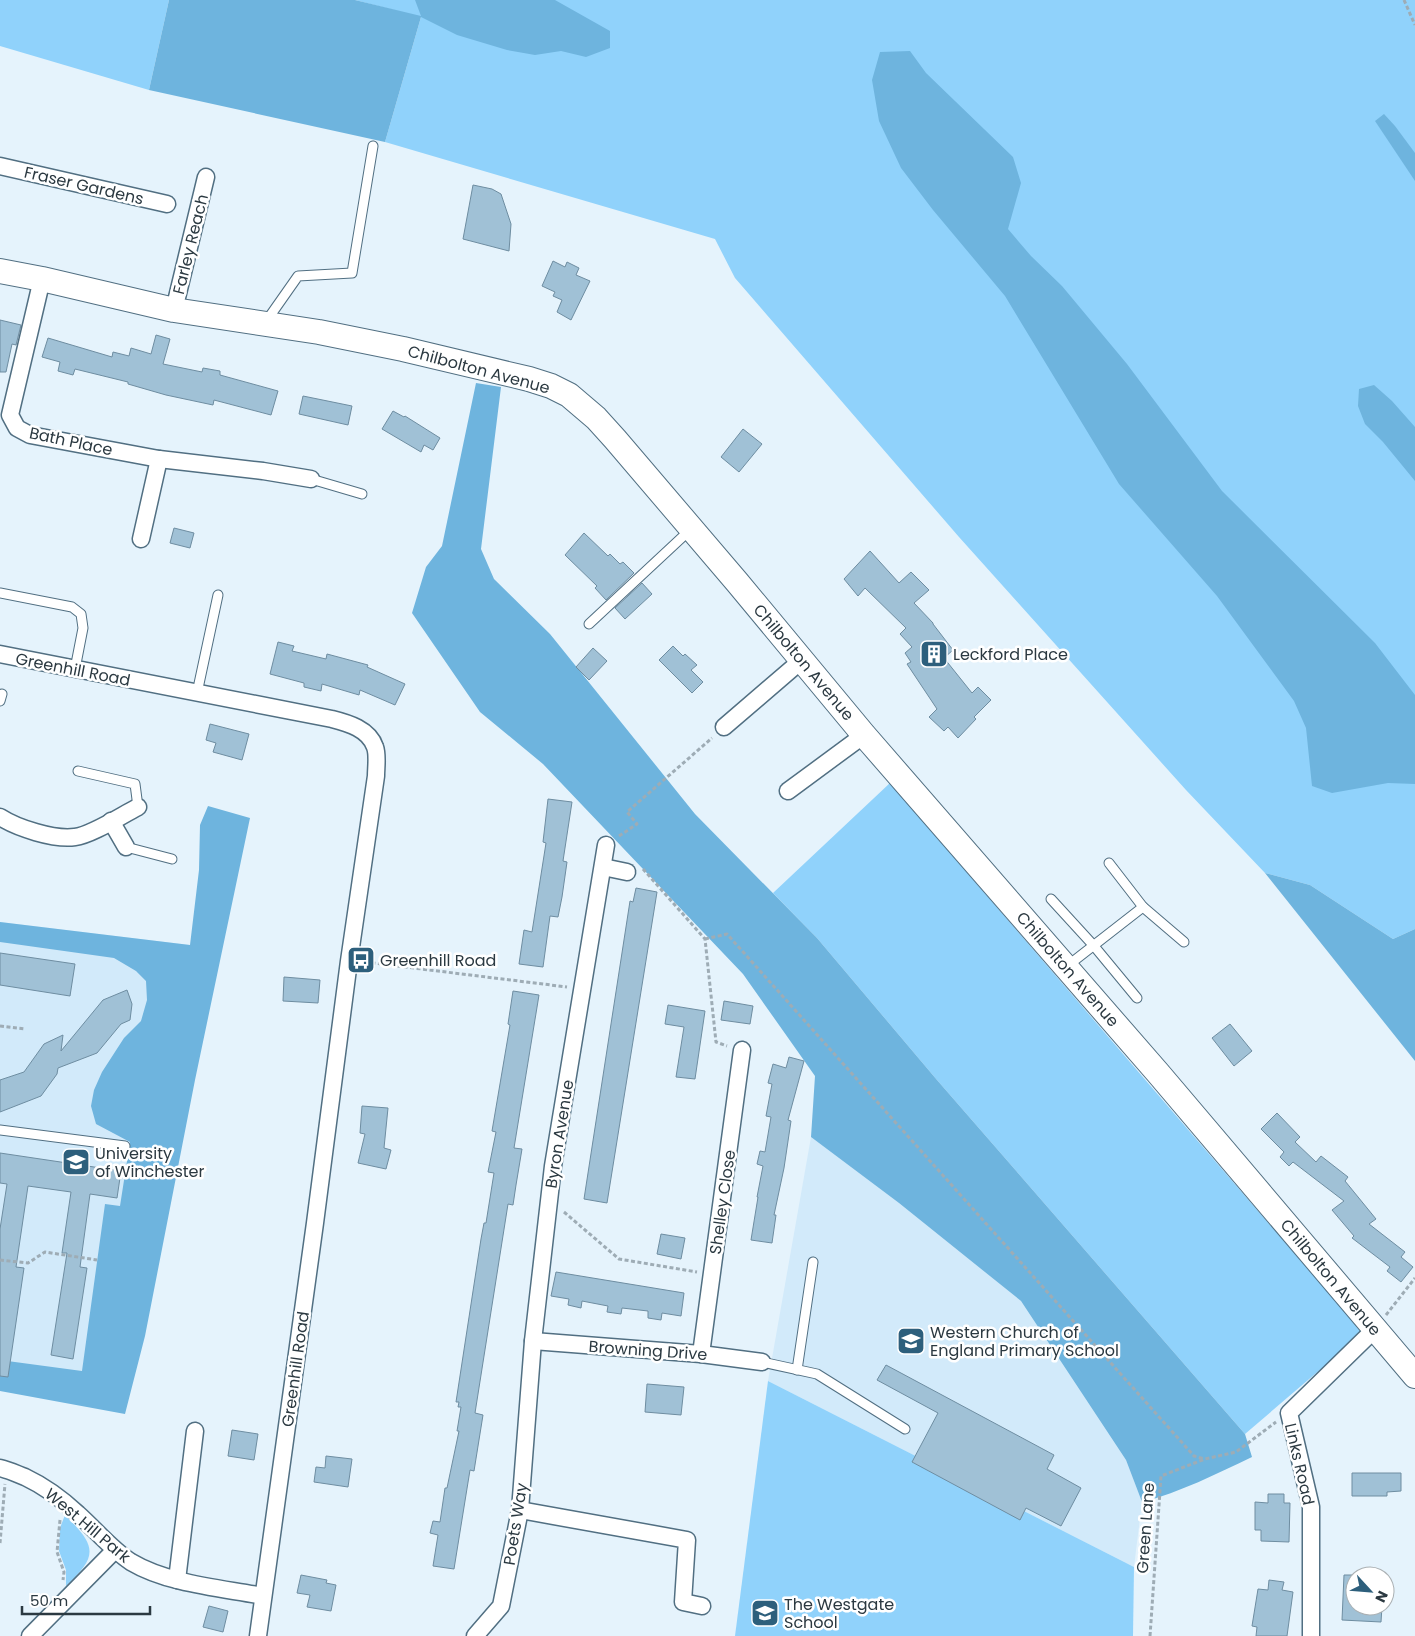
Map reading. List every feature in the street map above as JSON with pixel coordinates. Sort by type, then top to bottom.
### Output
[{"type":"main road","name":"Chilbolton Avenue","points":[[0,271],[174,310],[265,323],[403,349],[551,386],[569,395],[596,418],[691,528],[864,735],[1066,967],[1415,1376]]},
{"type":"street","name":"Fraser Gardens","points":[[0,166],[167,204]]},
{"type":"street","name":"Farley Reach","points":[[174,310],[206,177]]},
{"type":"street","name":"Bath Place","points":[[42,279],[10,416],[17,428],[30,435],[159,459],[263,471],[310,480]]},
{"type":"street","points":[[141,539],[159,459]]},
{"type":"street","name":"Greenhill Road","points":[[0,654],[346,723],[365,732],[375,746],[376,776],[349,961],[316,1223],[258,1636]]},
{"type":"street","points":[[724,727],[802,660]]},
{"type":"street","points":[[788,791],[864,735]]},
{"type":"street","points":[[0,817],[15,826],[75,837],[90,832],[138,807]]},
{"type":"street","points":[[111,821],[126,847]]},
{"type":"street","name":"Byron Avenue","points":[[528,1402],[553,1166],[606,845]]},
{"type":"street","points":[[603,867],[626,872]]},
{"type":"street","name":"Shelley Close","points":[[701,1354],[742,1050]]},
{"type":"street","name":"Links Road","points":[[1310,1636],[1311,1507],[1289,1413],[1375,1329]]},
{"type":"street","name":"Browning Drive","points":[[533,1342],[701,1354],[762,1362]]},
{"type":"street","name":"Poets Way","points":[[475,1636],[501,1606],[520,1510],[528,1402]]},
{"type":"street","points":[[177,1580],[195,1431]]},
{"type":"street","name":"West Hill Park","points":[[3,1469],[35,1482],[63,1502],[114,1550],[144,1568],[177,1580],[263,1596]]},
{"type":"street","points":[[520,1510],[687,1540],[683,1602],[702,1606]]},
{"type":"street","points":[[30,1636],[114,1550]]},
{"type":"lane","points":[[265,323],[298,276],[352,273],[373,146]]},
{"type":"lane","points":[[310,480],[362,494]]},
{"type":"lane","points":[[588,624],[691,528]]},
{"type":"lane","points":[[0,593],[72,607],[81,614],[83,628],[75,669]]},
{"type":"lane","points":[[198,693],[218,595]]},
{"type":"lane","points":[[78,771],[135,784],[138,807]]},
{"type":"lane","points":[[126,847],[172,858]]},
{"type":"lane","points":[[1109,863],[1143,907],[1184,942]]},
{"type":"lane","points":[[1052,899],[1137,998]]},
{"type":"lane","points":[[1066,967],[1143,907]]},
{"type":"lane","points":[[0,1130],[125,1146]]},
{"type":"lane","points":[[797,1370],[813,1262]]},
{"type":"lane","points":[[762,1362],[817,1374],[905,1429]]},
{"type":"path","points":[[1404,0],[1415,25]]},
{"type":"path","points":[[606,845],[636,824],[627,812],[724,727]]},
{"type":"path","points":[[626,872],[642,867],[705,939],[716,1042],[742,1050]]},
{"type":"path","points":[[705,939],[727,934],[1194,1456],[1205,1458]]},
{"type":"path","points":[[349,961],[582,989]]},
{"type":"path","points":[[0,1026],[25,1029]]},
{"type":"path","points":[[549,1198],[619,1259],[712,1275]]},
{"type":"path","points":[[0,1260],[28,1263],[45,1252],[97,1260]]},
{"type":"path","points":[[1375,1329],[1415,1278]]},
{"type":"path","name":"Green Lane","points":[[1150,1636],[1161,1476],[1205,1458],[1236,1452],[1289,1413]]},
{"type":"path","points":[[0,1544],[3,1469]]},
{"type":"path","points":[[63,1502],[58,1528],[57,1552],[64,1572],[63,1604]]},
{"type":"shaded area","points":[[0,0],[169,0],[149,90],[0,46]]},
{"type":"shaded area","points":[[169,0],[355,0],[421,16],[415,0],[555,0],[610,31],[610,48],[586,57],[561,51],[535,55],[507,50],[457,35],[421,17],[385,142],[149,90]]},
{"type":"shaded area","points":[[355,0],[1415,0],[1415,929],[1393,939],[1310,885],[1265,873],[1186,790],[959,537],[735,278],[715,239],[385,142],[421,17]]},
{"type":"shaded area","points":[[910,51],[926,73],[1013,157],[1021,183],[1008,229],[1031,256],[1062,286],[1127,364],[1222,491],[1375,643],[1415,695],[1415,784],[1388,783],[1332,793],[1312,786],[1306,728],[1294,701],[1217,596],[1119,484],[1005,296],[933,210],[901,168],[879,121],[872,80],[880,52]]},
{"type":"shaded area","points":[[1384,114],[1415,153],[1415,181],[1375,121]]},
{"type":"shaded area","points":[[476,383],[501,387],[481,549],[494,579],[550,634],[695,814],[817,938],[937,1080],[1245,1434],[1252,1457],[1184,1488],[1142,1502],[1126,1460],[1021,1301],[899,1203],[811,1137],[815,1076],[743,974],[543,764],[480,712],[412,613],[426,567],[442,546]]},
{"type":"shaded area","points":[[1374,385],[1392,401],[1415,427],[1415,481],[1383,442],[1365,424],[1358,406],[1359,389]]},
{"type":"shaded area","points":[[890,783],[1363,1333],[1245,1434],[937,1080],[817,938],[773,893]]},
{"type":"shaded area","points":[[208,806],[250,818],[195,1080],[145,1336],[125,1414],[0,1391],[0,1360],[82,1371],[105,1204],[120,1206],[130,1142],[96,1124],[91,1106],[94,1090],[102,1072],[124,1038],[141,1021],[147,1000],[146,981],[136,971],[114,958],[0,942],[0,922],[190,945],[199,870],[200,825]]},
{"type":"shaded area","points":[[1265,873],[1310,885],[1393,939],[1415,929],[1415,1061]]},
{"type":"shaded area","name":"University of Winchester","points":[[0,922],[190,945],[108,1400],[0,1378]]},
{"type":"shaded area","name":"Western Church of England Primary School","points":[[811,1137],[899,1203],[1021,1301],[1126,1460],[1142,1502],[1134,1567],[768,1381]]},
{"type":"shaded area","points":[[768,1381],[1134,1567],[1133,1636],[735,1636]]},
{"type":"shaded area","points":[[65,1515],[83,1535],[90,1550],[84,1566],[66,1586],[66,1570],[59,1551],[60,1528]]},
{"type":"building","points":[[473,185],[492,189],[501,194],[511,224],[509,251],[463,239]]},
{"type":"building","points":[[553,261],[565,267],[567,262],[579,268],[576,275],[590,281],[571,320],[557,312],[562,300],[553,296],[555,292],[542,286]]},
{"type":"building","points":[[0,320],[21,325],[16,345],[12,344],[6,372],[0,372]]},
{"type":"building","points":[[156,335],[170,339],[163,364],[202,372],[203,368],[220,371],[220,375],[278,391],[271,415],[214,400],[213,405],[166,395],[128,384],[128,382],[75,369],[73,375],[58,371],[60,362],[42,357],[48,338],[112,357],[113,352],[129,356],[131,348],[151,354]]},
{"type":"building","points":[[303,396],[352,406],[348,425],[299,414]]},
{"type":"building","points":[[393,411],[405,416],[440,438],[433,450],[424,445],[421,452],[382,429]]},
{"type":"building","points":[[743,429],[762,444],[739,472],[721,457]]},
{"type":"building","points":[[174,528],[194,533],[190,548],[170,543]]},
{"type":"building","points":[[584,533],[608,556],[610,554],[620,564],[623,562],[634,573],[606,600],[595,588],[597,586],[565,555]]},
{"type":"building","points":[[870,551],[899,583],[911,572],[929,590],[914,603],[933,623],[953,650],[944,658],[972,693],[978,687],[991,700],[974,717],[976,719],[958,738],[948,727],[944,731],[929,717],[937,709],[907,664],[911,662],[905,653],[912,647],[900,634],[906,628],[865,588],[858,596],[844,579]]},
{"type":"building","points":[[642,583],[652,594],[625,619],[615,608]]},
{"type":"building","points":[[278,642],[294,646],[292,651],[326,659],[327,654],[368,665],[367,667],[405,684],[395,705],[360,690],[359,695],[322,684],[321,691],[304,687],[304,683],[270,674]]},
{"type":"building","points":[[673,646],[683,656],[685,654],[697,665],[691,670],[703,682],[692,693],[659,660]]},
{"type":"building","points":[[593,648],[607,661],[589,680],[576,667]]},
{"type":"building","points":[[210,724],[249,734],[242,760],[213,752],[216,743],[206,740]]},
{"type":"building","points":[[548,799],[572,802],[563,861],[567,862],[562,897],[558,917],[550,916],[543,967],[519,964],[524,930],[532,932],[546,843],[543,842]]},
{"type":"building","points":[[636,888],[657,892],[607,1203],[584,1199],[630,901],[633,902]]},
{"type":"building","points":[[0,953],[75,964],[70,996],[0,985]]},
{"type":"building","points":[[284,977],[320,980],[318,1003],[283,1001]]},
{"type":"building","points":[[127,990],[132,1004],[130,1020],[121,1024],[97,1053],[58,1068],[57,1074],[41,1096],[0,1112],[0,1080],[24,1072],[44,1044],[63,1035],[61,1051],[103,1000]]},
{"type":"building","points":[[513,991],[539,995],[514,1148],[522,1149],[513,1205],[508,1204],[475,1413],[483,1415],[474,1471],[470,1470],[454,1569],[433,1566],[438,1535],[430,1533],[433,1521],[440,1522],[445,1488],[447,1488],[459,1431],[457,1431],[461,1407],[458,1407],[459,1402],[456,1402],[481,1239],[484,1223],[486,1223],[494,1173],[488,1172],[496,1132],[492,1131],[510,1025],[508,1024]]},
{"type":"building","points":[[724,1001],[753,1006],[750,1024],[721,1020]]},
{"type":"building","points":[[668,1005],[705,1011],[695,1079],[676,1077],[684,1027],[665,1024]]},
{"type":"building","points":[[1230,1024],[1252,1051],[1234,1066],[1212,1038]]},
{"type":"building","points":[[789,1057],[804,1061],[788,1120],[791,1121],[774,1215],[776,1215],[772,1243],[751,1240],[763,1166],[757,1164],[760,1151],[765,1152],[771,1117],[766,1116],[772,1084],[768,1083],[773,1064],[786,1068]]},
{"type":"building","points":[[362,1106],[388,1108],[384,1148],[391,1150],[386,1169],[358,1163],[365,1134],[360,1133]]},
{"type":"building","points":[[1277,1113],[1300,1137],[1295,1142],[1316,1162],[1321,1156],[1348,1177],[1345,1181],[1376,1219],[1369,1224],[1405,1252],[1401,1257],[1413,1267],[1401,1282],[1387,1271],[1390,1267],[1352,1238],[1354,1236],[1332,1210],[1344,1201],[1293,1162],[1289,1166],[1280,1157],[1284,1152],[1261,1129]]},
{"type":"building","points":[[0,1153],[121,1171],[117,1198],[90,1194],[80,1267],[87,1268],[73,1359],[51,1355],[67,1253],[62,1253],[71,1192],[28,1186],[16,1267],[24,1268],[8,1377],[0,1376],[0,1229],[7,1184],[0,1183]]},
{"type":"building","points":[[661,1234],[685,1238],[681,1259],[657,1254]]},
{"type":"building","points":[[556,1272],[684,1293],[681,1316],[662,1313],[661,1320],[648,1318],[648,1311],[622,1308],[621,1314],[607,1312],[608,1306],[582,1301],[581,1308],[568,1305],[569,1299],[551,1296]]},
{"type":"building","points":[[886,1365],[1054,1455],[1047,1469],[1081,1488],[1061,1526],[1026,1508],[1020,1520],[912,1462],[938,1413],[877,1380]]},
{"type":"building","points":[[647,1384],[684,1387],[681,1415],[645,1412]]},
{"type":"building","points":[[232,1430],[258,1434],[254,1460],[228,1456]]},
{"type":"building","points":[[326,1456],[352,1459],[348,1487],[314,1482],[316,1467],[325,1468]]},
{"type":"building","points":[[1352,1473],[1401,1473],[1401,1491],[1387,1492],[1387,1496],[1352,1496]]},
{"type":"building","points":[[1268,1494],[1284,1494],[1284,1503],[1290,1503],[1289,1542],[1261,1541],[1261,1530],[1255,1530],[1255,1502],[1268,1503]]},
{"type":"building","points":[[301,1575],[327,1580],[326,1583],[336,1585],[331,1611],[307,1607],[310,1595],[297,1593]]},
{"type":"building","points":[[1345,1575],[1345,1616],[1381,1616],[1381,1622],[1342,1620]]},
{"type":"building","points":[[1269,1580],[1284,1582],[1282,1590],[1293,1592],[1287,1636],[1256,1636],[1257,1627],[1252,1626],[1258,1589],[1268,1590]]},
{"type":"building","points":[[209,1606],[228,1611],[223,1632],[203,1627]]},
{"type":"place","name":"Leckford Place","points":[[934,654]]},
{"type":"place","name":"Greenhill Road","points":[[361,960]]},
{"type":"place","name":"University of Winchester","points":[[76,1162]]},
{"type":"place","name":"Western Church of England Primary School","points":[[911,1341]]},
{"type":"place","name":"The Westgate School","points":[[765,1613]]}]
